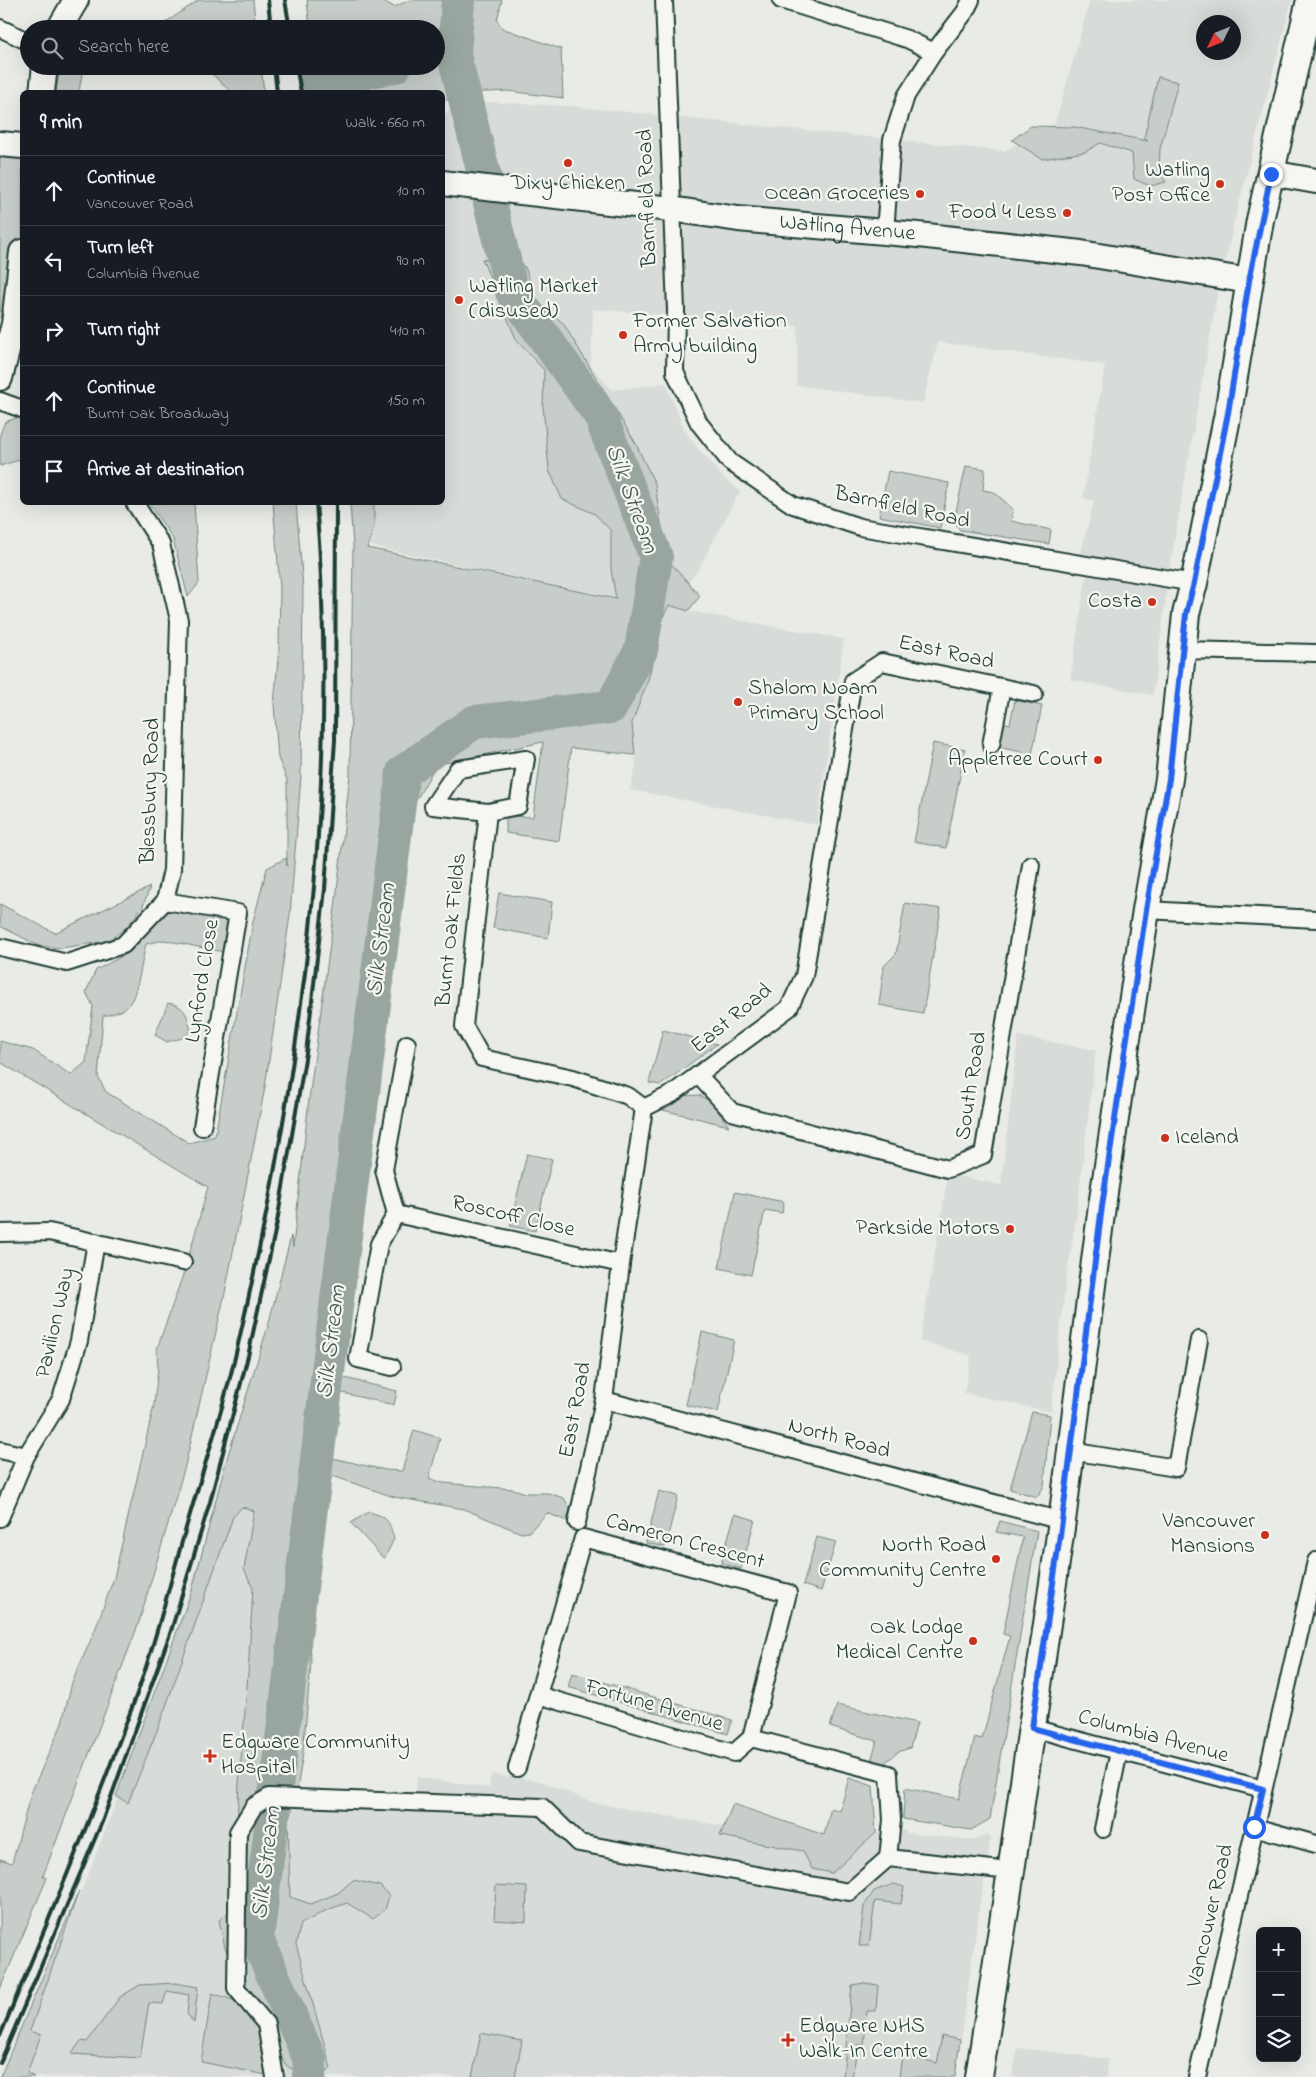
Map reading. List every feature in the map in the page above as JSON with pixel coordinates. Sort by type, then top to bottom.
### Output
[{"type":"main road","points":[[979,2077],[1062,1521],[1102,1206],[1146,910],[1169,779],[1186,614],[1228,413],[1249,281],[1310,0]]},
{"type":"street","points":[[64,20],[76,0]]},
{"type":"street","name":"Barnfield Road","points":[[664,0],[676,310],[675,372],[699,423],[730,462],[793,505],[860,527],[1194,583]]},
{"type":"street","points":[[781,0],[907,39],[934,52]]},
{"type":"street","points":[[885,232],[892,140],[906,96],[934,52],[966,12],[971,0]]},
{"type":"street","points":[[0,28],[20,38]]},
{"type":"street","points":[[42,90],[44,75]]},
{"type":"street","points":[[0,144],[20,146]]},
{"type":"street","points":[[1271,174],[1316,180]]},
{"type":"street","name":"Watling Avenue","points":[[445,183],[671,209],[738,219],[885,232],[1110,256],[1249,281]]},
{"type":"street","points":[[0,378],[14,324],[20,281]]},
{"type":"street","points":[[0,401],[20,408]]},
{"type":"street","name":"Blessbury Road","points":[[136,505],[161,544],[179,620],[172,870],[165,901]]},
{"type":"street","points":[[1182,650],[1316,654]]},
{"type":"street","name":"East Road","points":[[577,1522],[604,1400],[621,1264],[644,1108],[672,1094],[789,1008],[804,976],[853,681],[882,662],[1034,694]]},
{"type":"street","points":[[991,746],[1002,688]]},
{"type":"street","points":[[526,759],[518,806],[488,812],[433,806],[458,769],[526,759]]},
{"type":"street","name":"Burnt Oak Fields","points":[[488,812],[464,1026],[482,1058],[573,1078],[628,1096],[644,1108]]},
{"type":"street","name":"South Road","points":[[698,1075],[732,1112],[948,1169],[983,1154],[1031,865]]},
{"type":"street","points":[[0,947],[67,963],[123,945],[165,901]]},
{"type":"street","name":"Lynford Close","points":[[165,901],[238,913],[202,1127]]},
{"type":"street","points":[[1146,910],[1316,919]]},
{"type":"street","points":[[392,1367],[358,1359],[379,1244],[396,1214],[384,1170],[407,1044]]},
{"type":"street","name":"Roscoff Close","points":[[396,1214],[621,1264]]},
{"type":"street","points":[[0,1233],[49,1232],[183,1262]]},
{"type":"street","name":"Pavilion Way","points":[[0,1518],[26,1456],[61,1399],[79,1341],[96,1242]]},
{"type":"street","points":[[1070,1452],[1176,1468],[1199,1340]]},
{"type":"street","name":"North Road","points":[[604,1400],[1062,1521]]},
{"type":"street","points":[[0,1450],[26,1456]]},
{"type":"street","name":"Cameron Crescent","points":[[538,1695],[583,1538],[788,1593],[751,1738]]},
{"type":"street","name":"Vancouver Road","points":[[1197,2077],[1254,1827],[1286,1699],[1316,1561]]},
{"type":"street","points":[[517,1768],[538,1695]]},
{"type":"street","name":"Fortune Avenue","points":[[538,1695],[734,1753],[751,1738],[889,1774],[892,1820],[888,1858]]},
{"type":"street","name":"Columbia Avenue","points":[[1032,1728],[1263,1789]]},
{"type":"street","points":[[1103,1829],[1119,1751]]},
{"type":"street","points":[[275,2077],[266,2024],[236,1988],[238,1832],[254,1806],[268,1796],[542,1807],[579,1843],[849,1892],[888,1858],[1011,1871]]},
{"type":"street","points":[[1254,1827],[1316,1844]]},
{"type":"shaded area","points":[[199,0],[253,0],[255,20],[169,20]]},
{"type":"shaded area","points":[[307,0],[381,0],[394,7],[410,0],[502,0],[497,20],[502,28],[561,49],[563,98],[508,91],[468,93],[445,100],[445,90],[371,90],[348,83],[337,90],[316,90],[315,75],[445,75],[445,20],[309,20]]},
{"type":"shaded area","points":[[1090,0],[1292,0],[1235,219],[1216,302],[1171,560],[1153,695],[1070,680],[1088,565],[1078,564],[1094,501],[1083,498],[1105,365],[938,342],[923,403],[796,385],[798,326],[593,309],[591,366],[612,390],[666,383],[683,427],[696,446],[724,478],[740,491],[698,570],[669,605],[688,611],[844,639],[817,825],[630,790],[636,765],[632,723],[648,680],[616,599],[352,542],[349,505],[445,505],[445,114],[453,107],[488,102],[570,106],[1004,151],[1055,124]]},
{"type":"shaded area","points":[[59,75],[82,75],[79,90],[56,90]]},
{"type":"shaded area","points":[[213,75],[262,75],[264,90],[229,90]]},
{"type":"shaded area","points":[[1158,77],[1178,82],[1160,149],[1159,172],[1166,182],[1150,186],[1134,179],[1132,153],[1100,143],[1085,152],[1042,159],[1012,140],[1031,126],[1074,127],[1148,141],[1144,138]]},
{"type":"shaded area","points":[[0,142],[20,145],[20,289],[14,324],[0,318]]},
{"type":"shaded area","points":[[482,259],[525,267],[536,300],[563,323],[635,442],[655,484],[660,518],[670,562],[700,596],[688,611],[669,605],[664,615],[648,680],[632,723],[635,755],[571,748],[559,841],[506,833],[506,816],[533,817],[543,742],[436,765],[414,804],[323,1456],[385,1470],[402,1471],[414,1430],[440,1438],[429,1478],[443,1483],[513,1489],[526,1493],[548,1493],[564,1498],[570,1509],[567,1521],[547,1513],[529,1532],[521,1533],[464,1509],[394,1497],[321,1472],[316,1507],[317,1537],[310,1630],[311,1663],[303,1753],[295,1802],[288,1820],[290,1897],[311,1904],[338,1893],[353,1880],[380,1886],[389,1896],[385,1910],[373,1919],[347,1903],[327,1910],[301,1924],[296,1944],[331,2068],[324,2073],[309,2074],[288,2067],[285,2064],[225,1948],[219,1920],[233,1909],[239,1783],[253,1588],[244,1569],[254,1511],[242,1507],[233,1517],[160,1723],[128,1803],[116,1796],[192,1591],[225,1465],[268,1326],[291,1236],[293,1247],[309,1099],[336,900],[350,775],[353,545],[350,505],[374,505],[374,527],[367,548],[616,599],[611,569],[611,531],[595,514],[562,499],[549,470],[543,407],[544,370],[517,341]]},
{"type":"shaded area","points":[[16,418],[20,419],[20,460],[0,466],[0,434],[5,422]]},
{"type":"shaded area","points":[[966,466],[985,469],[983,490],[994,492],[1013,509],[1011,521],[1051,530],[1049,544],[960,530],[954,521]]},
{"type":"shaded area","points":[[888,471],[949,483],[940,528],[879,516]]},
{"type":"shaded area","points":[[150,505],[194,505],[199,583],[188,597],[173,539]]},
{"type":"shaded area","points":[[273,505],[296,505],[303,588],[301,776],[290,915],[265,1087],[225,1293],[185,1466],[139,1622],[43,1876],[47,1878],[0,1989],[0,1859],[12,1863],[31,1793],[61,1726],[72,1683],[95,1630],[114,1578],[154,1405],[158,1368],[157,1349],[186,1266],[208,1187],[0,1062],[0,1041],[33,1050],[71,1075],[86,1062],[93,1006],[86,992],[96,970],[130,952],[166,910],[231,920],[224,952],[164,940],[146,944],[137,985],[131,1000],[123,1009],[103,1016],[98,1077],[106,1092],[189,1143],[215,1136],[253,922],[267,868],[286,858],[287,866],[287,780],[278,758],[274,704],[279,649],[280,588]]},
{"type":"shaded area","points":[[1015,700],[1042,706],[1032,754],[997,747],[1002,722],[1010,724]]},
{"type":"shaded area","points":[[933,743],[965,749],[946,848],[914,842]]},
{"type":"shaded area","points":[[150,887],[143,906],[128,926],[108,941],[61,948],[39,946],[0,926],[0,904],[55,933]]},
{"type":"shaded area","points":[[499,893],[552,902],[548,938],[493,928]]},
{"type":"shaded area","points":[[905,903],[941,909],[923,1013],[879,1005],[884,966],[896,954]]},
{"type":"shaded area","points":[[168,1003],[179,1006],[185,1012],[191,1031],[182,1038],[167,1042],[155,1035]]},
{"type":"shaded area","points":[[663,1030],[717,1044],[661,1085],[649,1083]]},
{"type":"shaded area","points":[[1018,1036],[1096,1050],[1051,1412],[964,1393],[971,1356],[920,1341],[948,1174],[1001,1185]]},
{"type":"shaded area","points":[[699,1095],[711,1102],[729,1126],[663,1110],[681,1096]]},
{"type":"shaded area","points":[[527,1154],[552,1159],[535,1231],[510,1226]]},
{"type":"shaded area","points":[[735,1192],[784,1202],[782,1213],[765,1210],[751,1275],[719,1268]]},
{"type":"shaded area","points":[[702,1332],[734,1340],[718,1412],[686,1405]]},
{"type":"shaded area","points":[[337,1376],[397,1391],[394,1405],[334,1391]]},
{"type":"shaded area","points":[[1032,1412],[1050,1415],[1044,1486],[1037,1497],[1010,1489]]},
{"type":"shaded area","name":"Edgware Community Hospital","points":[[235,1449],[301,1475],[285,1795],[416,1793],[417,1777],[489,1788],[491,1774],[540,1781],[595,1803],[857,1850],[876,1833],[900,1827],[907,1833],[963,1839],[977,1839],[987,1835],[991,1838],[956,2077],[6,2077],[34,2013],[141,1738]]},
{"type":"shaded area","points":[[659,1491],[678,1496],[665,1547],[646,1543]]},
{"type":"shaded area","points":[[368,1512],[383,1517],[389,1523],[394,1539],[384,1559],[351,1523]]},
{"type":"shaded area","points":[[735,1514],[755,1520],[741,1569],[721,1563]]},
{"type":"shaded area","points":[[1000,1521],[1037,1531],[990,1819],[971,1830],[903,1819],[905,1788],[959,1799],[975,1737],[982,1739],[1010,1636],[1003,1634],[1023,1537],[996,1532]]},
{"type":"shaded area","points":[[817,1537],[836,1542],[821,1591],[803,1585]]},
{"type":"shaded area","points":[[572,1673],[732,1720],[728,1734],[568,1687]]},
{"type":"shaded area","points":[[837,1705],[917,1723],[910,1748],[898,1752],[883,1764],[871,1761],[877,1741],[830,1727]]},
{"type":"shaded area","points":[[849,1778],[873,1786],[876,1833],[832,1873],[812,1869],[803,1851],[720,1836],[733,1804],[824,1835],[831,1808],[840,1811]]},
{"type":"shaded area","points":[[894,1884],[904,1887],[901,1904],[875,1901],[869,1946],[859,1946],[864,1906],[874,1891]]},
{"type":"shaded area","points":[[496,1885],[527,1887],[526,1922],[494,1920]]},
{"type":"shaded area","points":[[79,1891],[30,2031],[41,2035],[27,2073],[34,2077],[0,2077]]},
{"type":"shaded area","points":[[175,1983],[198,1987],[194,2023],[187,2014],[189,1995],[167,1991],[163,2004],[149,2003],[140,2058],[71,2054],[81,2041],[87,2042],[120,1997],[140,1985]]},
{"type":"shaded area","points":[[864,1983],[878,1985],[876,2011],[867,2011],[864,2045],[858,2045],[852,2077],[843,2077],[852,1985]]},
{"type":"shaded area","points":[[212,1993],[233,2000],[251,2018],[263,2039],[267,2075],[201,2062]]},
{"type":"shaded area","points":[[481,2033],[522,2041],[515,2077],[472,2077]]},
{"type":"shaded area","points":[[942,2036],[960,2040],[955,2077],[899,2077],[902,2055],[937,2063]]},
{"type":"shaded area","points":[[1018,2048],[1108,2059],[1107,2077],[1012,2077]]},
{"type":"waterway","name":"Silk Stream","points":[[458,0],[454,55],[485,178]]},
{"type":"waterway","points":[[314,82],[349,75]]},
{"type":"waterway","name":"Silk Stream","points":[[309,2077],[310,2060],[257,1939],[403,772],[474,722],[611,707],[641,650],[656,557],[600,415],[512,292],[490,203]]},
{"type":"railway","points":[[268,0],[270,20]]},
{"type":"railway","points":[[285,0],[288,20]]},
{"type":"railway","points":[[275,75],[277,90]]},
{"type":"railway","points":[[298,75],[301,90]]},
{"type":"railway","points":[[0,2036],[84,1832],[141,1682],[225,1396],[259,1248],[279,1143],[296,1037],[310,931],[319,824],[323,717],[322,609],[316,505]]},
{"type":"railway","points":[[0,2063],[102,1822],[171,1631],[210,1502],[248,1356],[277,1222],[306,1053],[325,889],[335,740],[336,505]]},
{"type":"place","name":"Dixy Chicken","points":[[568,163]]},
{"type":"place","name":"Watling Post Office","points":[[1220,184]]},
{"type":"place","name":"Ocean Groceries","points":[[920,194]]},
{"type":"place","name":"Food 4 Less","points":[[1067,213]]},
{"type":"place","name":"Watling Market (disused)","points":[[459,300]]},
{"type":"place","name":"Former Salvation Army building","points":[[623,335]]},
{"type":"place","name":"Costa","points":[[1152,602]]},
{"type":"place","name":"Shalom Noam Primary School","points":[[738,702]]},
{"type":"place","name":"Appletree Court","points":[[1098,760]]},
{"type":"place","name":"Iceland","points":[[1165,1138]]},
{"type":"place","name":"Parkside Motors","points":[[1010,1229]]},
{"type":"place","name":"Vancouver Mansions","points":[[1265,1535]]},
{"type":"place","name":"North Road Community Centre","points":[[996,1559]]},
{"type":"place","name":"Oak Lodge Medical Centre","points":[[973,1641]]},
{"type":"place","name":"Edgware Community Hospital","points":[[210,1756]]},
{"type":"place","name":"Edgware NHS Walk-In Centre","points":[[788,2040]]},
{"type":"route","points":[[1254,1827],[1263,1789],[1032,1728],[1062,1521],[1102,1206],[1146,910],[1169,779],[1186,614],[1228,413],[1249,281],[1260,220],[1271,174]]}]
